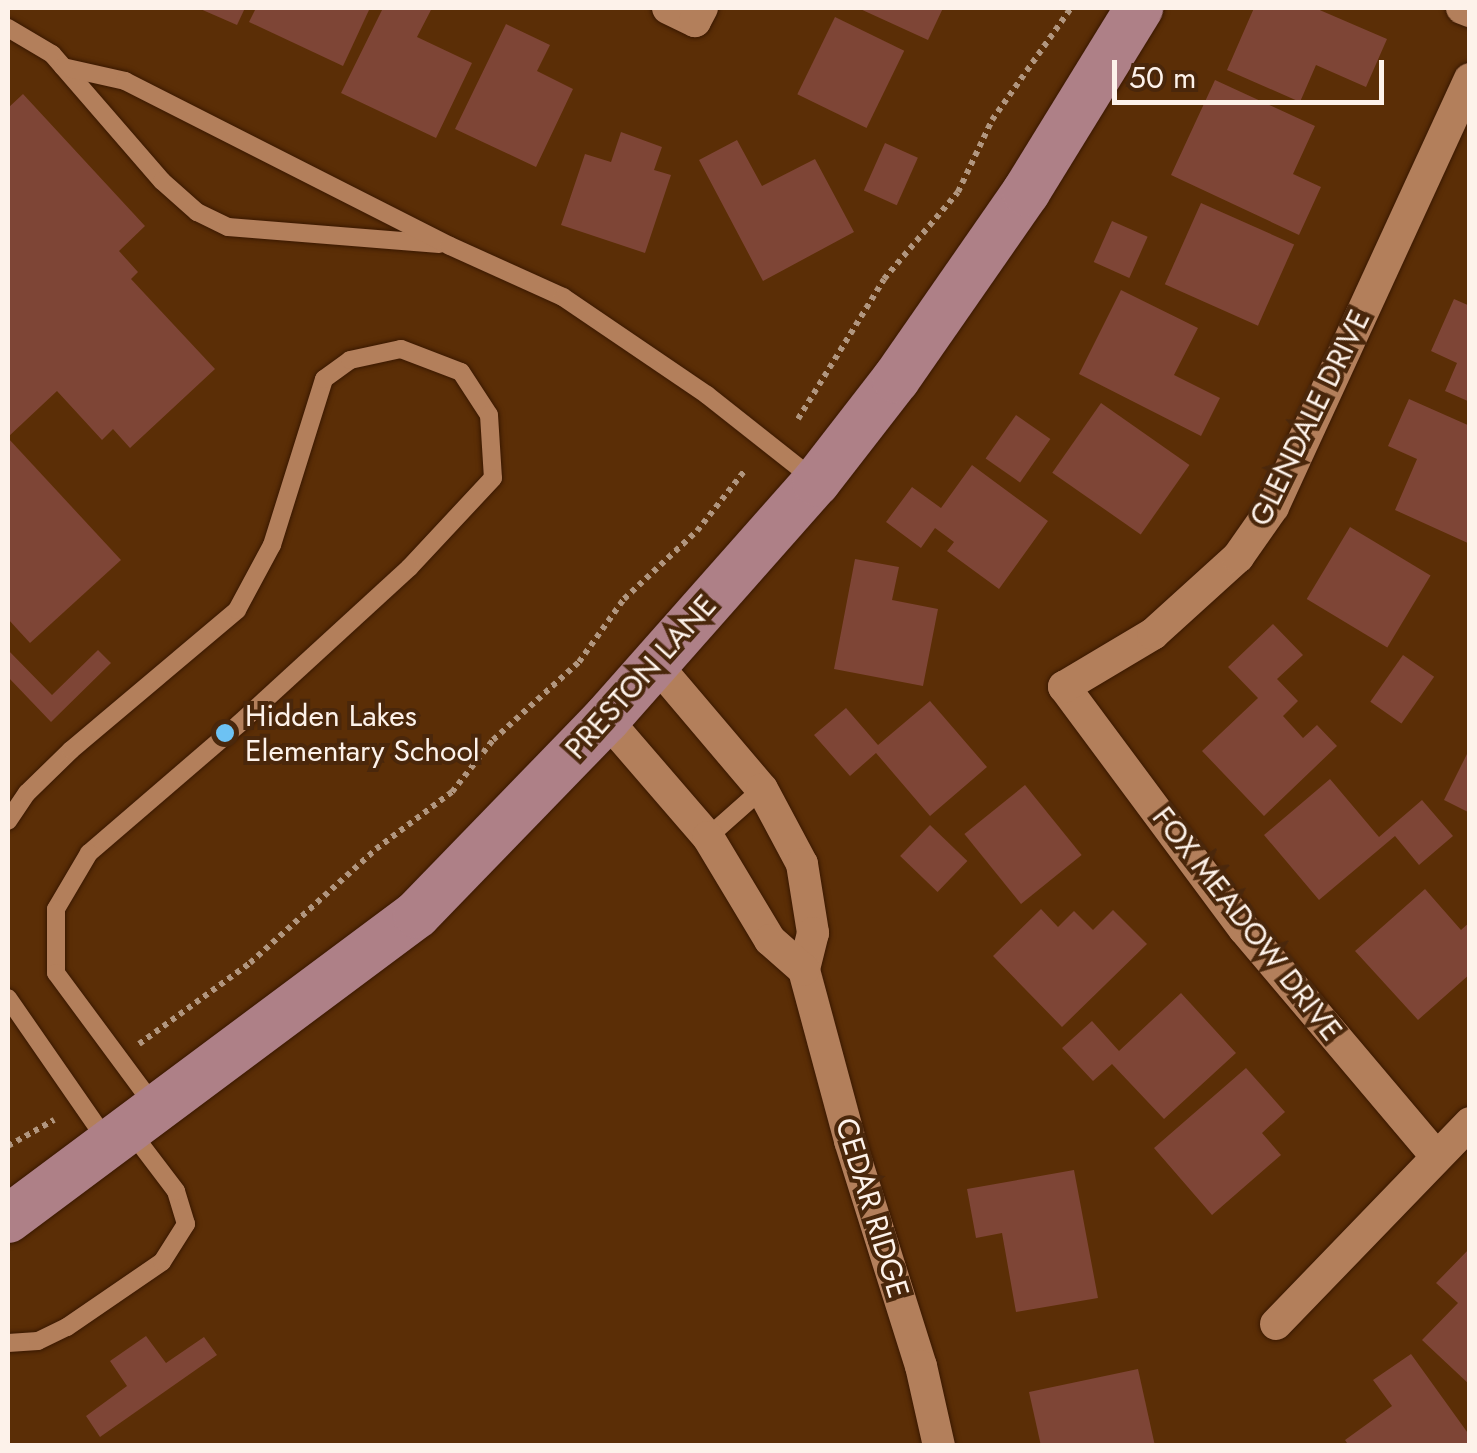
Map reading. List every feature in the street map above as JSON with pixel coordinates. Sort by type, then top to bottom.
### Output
[{"type":"street","name":"PRESTON LANE","points":[[8,1219],[417,914],[606,719],[816,482],[896,379],[1026,192],[1139,8]]},
{"type":"street","points":[[1462,8],[1470,11]]},
{"type":"street","name":"GLENDALE DRIVE","points":[[1064,686],[1153,634],[1238,557],[1273,507],[1470,80]]},
{"type":"street","name":"CEDAR RIDGE","points":[[655,664],[762,790],[802,864],[813,933],[804,970],[850,1141],[922,1366],[938,1446]]},
{"type":"street","name":"FOX MEADOW DRIVE","points":[[1064,686],[1244,929],[1436,1156]]},
{"type":"street","points":[[606,719],[708,837],[770,940],[804,970]]},
{"type":"street","points":[[1276,1324],[1470,1123]]},
{"type":"lane","points":[[8,28],[52,54],[162,180],[197,212],[228,227],[450,246]]},
{"type":"lane","points":[[63,67],[125,81],[450,246],[563,297],[707,395],[816,482]]},
{"type":"lane","points":[[8,822],[26,792],[70,750],[237,610],[272,545],[324,379],[350,360],[401,349],[461,372],[489,414],[493,478],[395,581],[239,724],[89,853],[56,910],[56,973],[132,1127],[176,1191],[186,1224],[162,1262],[67,1327],[38,1340],[8,1343]]},
{"type":"lane","points":[[708,837],[762,790]]},
{"type":"lane","points":[[8,998],[132,1127]]},
{"type":"path","points":[[798,419],[884,279],[958,192],[992,120],[1070,8]]},
{"type":"path","points":[[139,1044],[250,962],[376,848],[452,792],[493,740],[579,662],[624,599],[698,530],[746,468]]},
{"type":"path","points":[[8,1146],[54,1120]]},
{"type":"building","points":[[198,8],[245,8],[237,25]]},
{"type":"building","points":[[256,8],[369,10],[343,66],[249,22]]},
{"type":"building","points":[[383,8],[432,8],[417,37],[472,63],[436,138],[341,93]]},
{"type":"building","points":[[858,8],[943,8],[928,40]]},
{"type":"building","points":[[1254,8],[1315,8],[1387,39],[1366,87],[1316,65],[1300,102],[1227,70]]},
{"type":"building","points":[[835,17],[904,51],[867,128],[797,94]]},
{"type":"building","points":[[506,24],[550,45],[537,71],[573,89],[536,167],[455,129]]},
{"type":"building","points":[[1215,80],[1315,126],[1293,174],[1321,187],[1299,235],[1171,175]]},
{"type":"building","points":[[23,94],[145,226],[119,251],[138,272],[131,279],[215,369],[130,448],[113,429],[102,440],[57,391],[8,437],[8,108]]},
{"type":"building","points":[[621,132],[662,147],[654,170],[671,175],[645,253],[561,225],[585,154],[611,162]]},
{"type":"building","points":[[737,140],[762,186],[815,159],[854,232],[763,281],[699,160]]},
{"type":"building","points":[[885,143],[918,158],[897,205],[864,191]]},
{"type":"building","points":[[1201,203],[1294,244],[1258,326],[1165,284]]},
{"type":"building","points":[[1112,221],[1148,237],[1129,278],[1094,262]]},
{"type":"building","points":[[1121,290],[1198,328],[1174,375],[1220,398],[1201,436],[1079,374]]},
{"type":"building","points":[[1454,299],[1470,306],[1470,402],[1445,391],[1457,363],[1431,351]]},
{"type":"building","points":[[1409,399],[1470,426],[1470,544],[1395,510],[1417,459],[1388,446]]},
{"type":"building","points":[[1101,403],[1189,465],[1141,535],[1052,473]]},
{"type":"building","points":[[1016,415],[1050,439],[1020,483],[986,458]]},
{"type":"building","points":[[8,438],[121,560],[30,643],[8,619]]},
{"type":"building","points":[[972,465],[1048,521],[999,589],[947,551],[954,542],[935,528],[921,548],[886,522],[912,487],[941,508]]},
{"type":"building","points":[[1350,527],[1431,575],[1387,647],[1307,599]]},
{"type":"building","points":[[855,559],[899,567],[892,600],[938,609],[923,686],[834,669]]},
{"type":"building","points":[[1273,624],[1303,655],[1277,679],[1298,701],[1283,716],[1303,738],[1317,725],[1337,746],[1264,816],[1202,751],[1258,698],[1228,667]]},
{"type":"building","points":[[8,650],[52,695],[98,650],[111,663],[51,722],[8,677]]},
{"type":"building","points":[[1403,655],[1434,677],[1401,723],[1370,702]]},
{"type":"building","points":[[930,701],[987,767],[930,816],[876,753],[850,776],[814,735],[846,708],[878,745]]},
{"type":"building","points":[[1470,748],[1470,813],[1444,800]]},
{"type":"building","points":[[1330,779],[1379,837],[1422,800],[1453,836],[1419,865],[1395,836],[1319,900],[1264,835]]},
{"type":"building","points":[[1025,785],[1082,855],[1021,904],[964,834]]},
{"type":"building","points":[[930,825],[967,861],[938,892],[900,856]]},
{"type":"building","points":[[1425,889],[1461,930],[1470,922],[1470,974],[1418,1020],[1355,951]]},
{"type":"building","points":[[1041,909],[1058,927],[1074,911],[1093,930],[1113,910],[1147,944],[1062,1027],[993,956]]},
{"type":"building","points":[[1181,993],[1236,1053],[1164,1119],[1112,1064],[1093,1081],[1062,1048],[1092,1021],[1119,1051]]},
{"type":"building","points":[[1246,1068],[1285,1112],[1262,1133],[1281,1155],[1212,1215],[1154,1148]]},
{"type":"building","points":[[1074,1170],[1098,1298],[1016,1312],[1002,1233],[976,1238],[967,1189]]},
{"type":"building","points":[[1470,1248],[1470,1385],[1422,1340],[1458,1303],[1436,1283]]},
{"type":"building","points":[[146,1336],[166,1363],[204,1337],[217,1355],[100,1437],[86,1416],[127,1386],[110,1361]]},
{"type":"building","points":[[1411,1354],[1470,1436],[1470,1443],[1349,1446],[1345,1440],[1392,1406],[1373,1380]]},
{"type":"building","points":[[1138,1369],[1155,1446],[1041,1446],[1029,1392]]},
{"type":"place","name":"Hidden Lakes Elementary School","points":[[225,733]]}]
